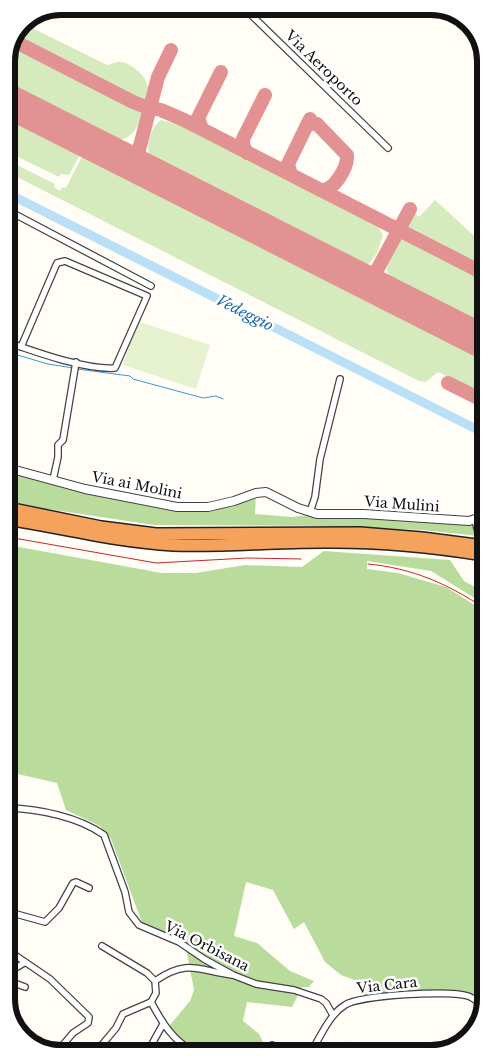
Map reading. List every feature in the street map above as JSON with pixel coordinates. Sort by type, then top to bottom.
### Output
[{"type":"highway","points":[[15,509],[100,527],[156,534],[360,533],[477,541]]},
{"type":"highway","points":[[15,520],[96,536],[152,543],[195,545],[360,542],[421,546],[477,554]]},
{"type":"street","name":"Via Aeroporto","points":[[251,15],[388,148]]},
{"type":"street","points":[[15,214],[151,286]]},
{"type":"street","points":[[15,345],[21,347],[76,362],[115,368],[147,296],[65,261],[57,263],[21,347]]},
{"type":"street","points":[[53,480],[58,445],[63,440],[76,362]]},
{"type":"street","points":[[313,513],[320,459],[340,379]]},
{"type":"street","name":"Via ai Molini","points":[[15,470],[85,489],[191,508],[208,507],[234,501],[256,493],[266,492],[313,513]]},
{"type":"street","name":"Via Mulini","points":[[313,513],[475,520]]},
{"type":"street","points":[[475,520],[477,526]]},
{"type":"street","name":"Via Orbisana","points":[[15,808],[28,808],[59,816],[104,835],[126,892],[129,912],[136,923],[179,942],[233,975],[256,984],[294,990],[321,999],[326,1003],[333,1015]]},
{"type":"street","points":[[15,914],[45,922],[59,908],[73,884],[76,882],[89,888]]},
{"type":"street","points":[[102,946],[141,968],[155,981],[156,994],[151,1002],[123,1014],[116,1028],[102,1045]]},
{"type":"street","points":[[15,955],[50,979],[90,1017],[88,1023],[73,1033],[63,1045]]},
{"type":"street","points":[[15,968],[24,962]]},
{"type":"street","points":[[155,981],[170,972],[196,967],[233,975]]},
{"type":"street","points":[[15,983],[25,987]]},
{"type":"street","name":"Via Cara","points":[[315,1045],[333,1015],[345,1005],[355,1001],[414,993],[462,995],[477,1001]]},
{"type":"street","points":[[151,1002],[162,1024],[182,1045]]},
{"type":"street","points":[[152,1045],[162,1024]]},
{"type":"green space","points":[[30,27],[107,65],[122,62],[132,66],[145,79],[148,88],[145,106],[138,125],[127,138],[119,140],[109,139],[15,92],[15,58],[17,49],[20,41]]},
{"type":"green space","points":[[15,117],[82,151],[69,175],[61,174],[59,177],[18,157],[15,164]]},
{"type":"green space","points":[[161,120],[183,126],[378,227],[383,235],[377,253],[367,266],[358,265],[152,161],[148,151],[149,139],[154,128]]},
{"type":"green space","points":[[84,152],[477,350],[477,392],[438,372],[426,382],[419,381],[15,176],[15,164],[55,184],[54,187],[60,191],[62,187],[66,188]]},
{"type":"green space","points":[[435,200],[477,238],[477,325],[394,283],[388,276],[387,267],[414,213],[419,217]]},
{"type":"green space","points":[[137,321],[210,345],[196,389],[123,365]]},
{"type":"green space","points":[[15,470],[191,508],[256,493],[255,514],[292,517],[317,514],[475,520],[477,536],[422,530],[332,526],[154,525],[15,504]]},
{"type":"green space","points":[[15,546],[162,573],[196,573],[245,565],[302,567],[324,551],[450,560],[464,581],[477,588],[477,600],[431,571],[367,561],[367,569],[398,573],[446,587],[477,607],[477,1002],[468,996],[414,993],[365,1000],[360,982],[341,975],[325,962],[304,922],[294,929],[273,890],[246,882],[234,936],[257,943],[290,971],[314,981],[309,987],[302,987],[292,1007],[247,1002],[243,1021],[259,1034],[264,1045],[186,1045],[166,1030],[190,1001],[194,990],[185,943],[144,928],[111,839],[100,826],[66,810],[57,783],[15,773]]},
{"type":"waterway","name":"Vedeggio","points":[[15,197],[477,429]]},
{"type":"waterway","points":[[15,354],[48,364],[73,368]]},
{"type":"waterway","points":[[77,369],[130,376],[133,379],[203,398],[216,396],[223,399]]},
{"type":"taxiway","points":[[19,44],[133,102],[161,110],[184,120],[477,270]]},
{"type":"taxiway","points":[[140,146],[158,77],[171,50]]},
{"type":"taxiway","points":[[202,129],[198,118],[221,72]]},
{"type":"taxiway","points":[[247,153],[243,145],[243,139],[265,95]]},
{"type":"taxiway","points":[[291,175],[288,164],[310,119]]},
{"type":"taxiway","points":[[306,127],[311,123],[317,124],[347,155],[343,172],[339,178],[330,187],[320,190]]},
{"type":"taxiway","points":[[102,148],[127,158],[136,154],[140,146],[138,155],[140,164],[158,177]]},
{"type":"taxiway","points":[[377,270],[410,209]]},
{"type":"taxiway","points":[[353,276],[366,278],[377,270],[377,283],[387,293]]},
{"type":"taxiway","points":[[448,383],[477,398]]},
{"type":"runway","points":[[15,105],[477,338]]},
{"type":"railway","points":[[15,538],[156,563],[247,558],[301,559]]},
{"type":"railway","points":[[368,564],[400,569],[429,578],[477,604]]}]
